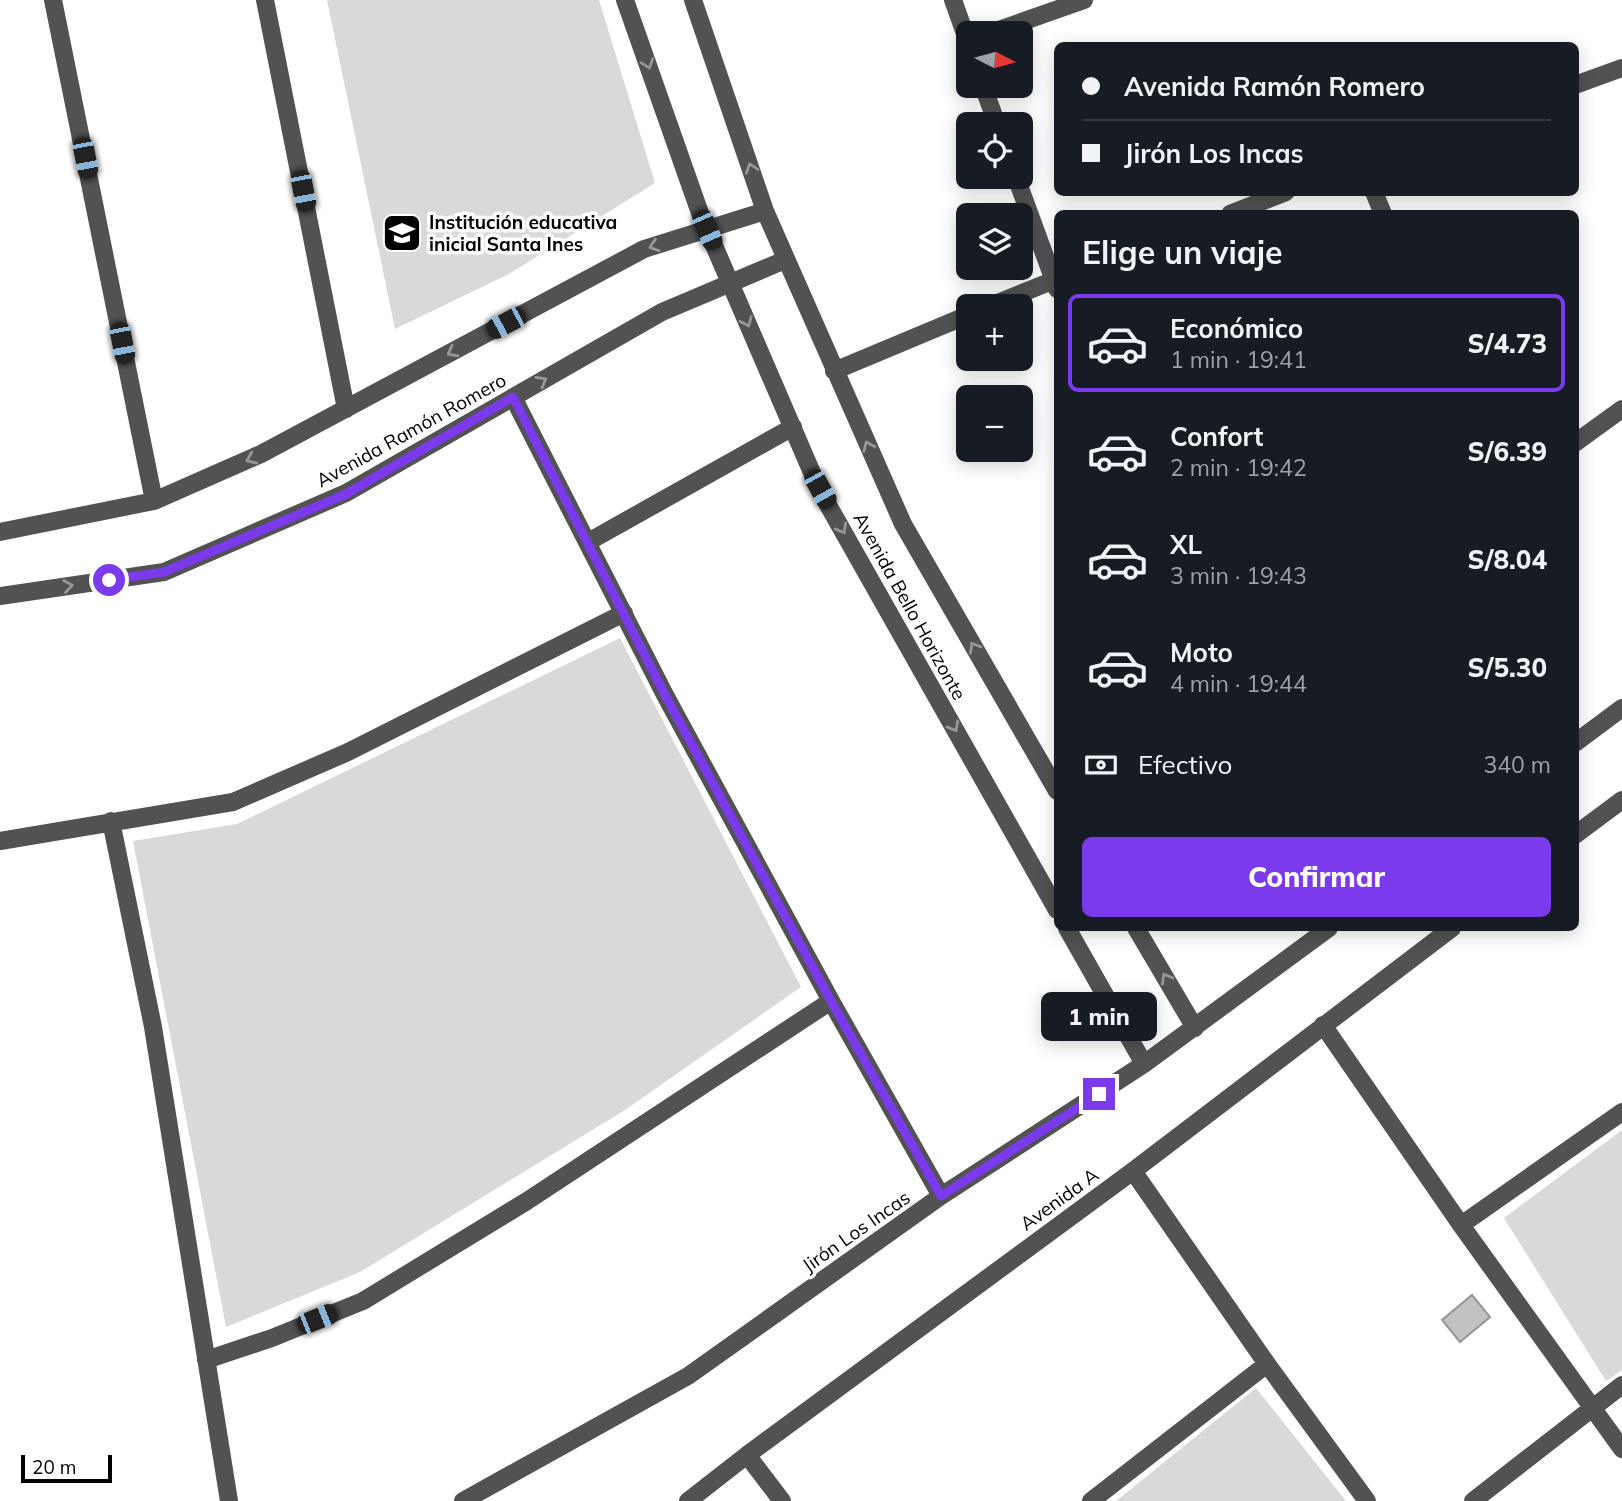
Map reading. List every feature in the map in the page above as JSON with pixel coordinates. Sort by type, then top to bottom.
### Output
[{"type":"street","points":[[53,0],[154,501]]},
{"type":"street","points":[[265,0],[346,410]]},
{"type":"street","name":"Avenida Bello Horizonte","points":[[625,0],[707,230],[820,489],[1054,905]]},
{"type":"street","name":"Avenida Bello Horizonte","points":[[693,0],[765,211],[903,524],[1054,786]]},
{"type":"street","points":[[953,0],[961,21]]},
{"type":"street","points":[[1024,21],[1084,0]]},
{"type":"street","points":[[1579,84],[1622,68]]},
{"type":"street","points":[[1021,189],[1054,277]]},
{"type":"street","points":[[1240,210],[1276,196]]},
{"type":"street","points":[[0,532],[154,501],[261,454],[644,249],[765,211]]},
{"type":"street","name":"Avenida Ramón Romero","points":[[0,596],[164,572],[346,494],[662,312],[785,260]]},
{"type":"street","points":[[1023,294],[1054,283]]},
{"type":"street","points":[[834,371],[956,320]]},
{"type":"street","points":[[513,397],[665,695],[831,1001],[941,1196]]},
{"type":"street","points":[[1579,440],[1622,409]]},
{"type":"street","points":[[588,542],[793,428]]},
{"type":"street","points":[[0,841],[233,802],[348,752],[624,613]]},
{"type":"street","points":[[1579,740],[1622,708]]},
{"type":"street","points":[[1579,832],[1622,800]]},
{"type":"street","points":[[111,821],[153,1027],[229,1501]]},
{"type":"street","points":[[1069,931],[1144,1064]]},
{"type":"street","points":[[1138,931],[1195,1028]]},
{"type":"street","name":"Jirón Los Incas","points":[[463,1501],[688,1376],[941,1196],[1144,1064],[1325,931]]},
{"type":"street","name":"Avenida A","points":[[688,1501],[1133,1171],[1448,931]]},
{"type":"street","points":[[206,1360],[272,1338],[363,1301],[527,1200],[831,1001]]},
{"type":"street","points":[[1323,1025],[1461,1225],[1622,1449]]},
{"type":"street","points":[[1461,1225],[1622,1112]]},
{"type":"street","points":[[1133,1171],[1267,1364],[1367,1501]]},
{"type":"street","points":[[1091,1501],[1267,1364]]},
{"type":"street","points":[[1473,1501],[1591,1406],[1622,1385]]},
{"type":"street","points":[[747,1455],[782,1501]]},
{"type":"shaded area","points":[[327,0],[599,0],[655,183],[509,274],[395,329]]},
{"type":"shaded area","points":[[620,638],[801,987],[625,1110],[360,1272],[226,1327],[133,841],[237,824]]},
{"type":"shaded area","points":[[1622,1130],[1622,1370],[1606,1381],[1504,1218]]},
{"type":"shaded area","points":[[1256,1388],[1346,1501],[1116,1501]]},
{"type":"building","points":[[1472,1295],[1490,1317],[1460,1342],[1442,1320]]},
{"type":"place","name":"Institución educativa inicial Santa Ines","points":[[402,233]]},
{"type":"route","points":[[109,580],[164,572],[346,494],[513,397],[665,695],[831,1001],[941,1196],[1099,1094]]}]
